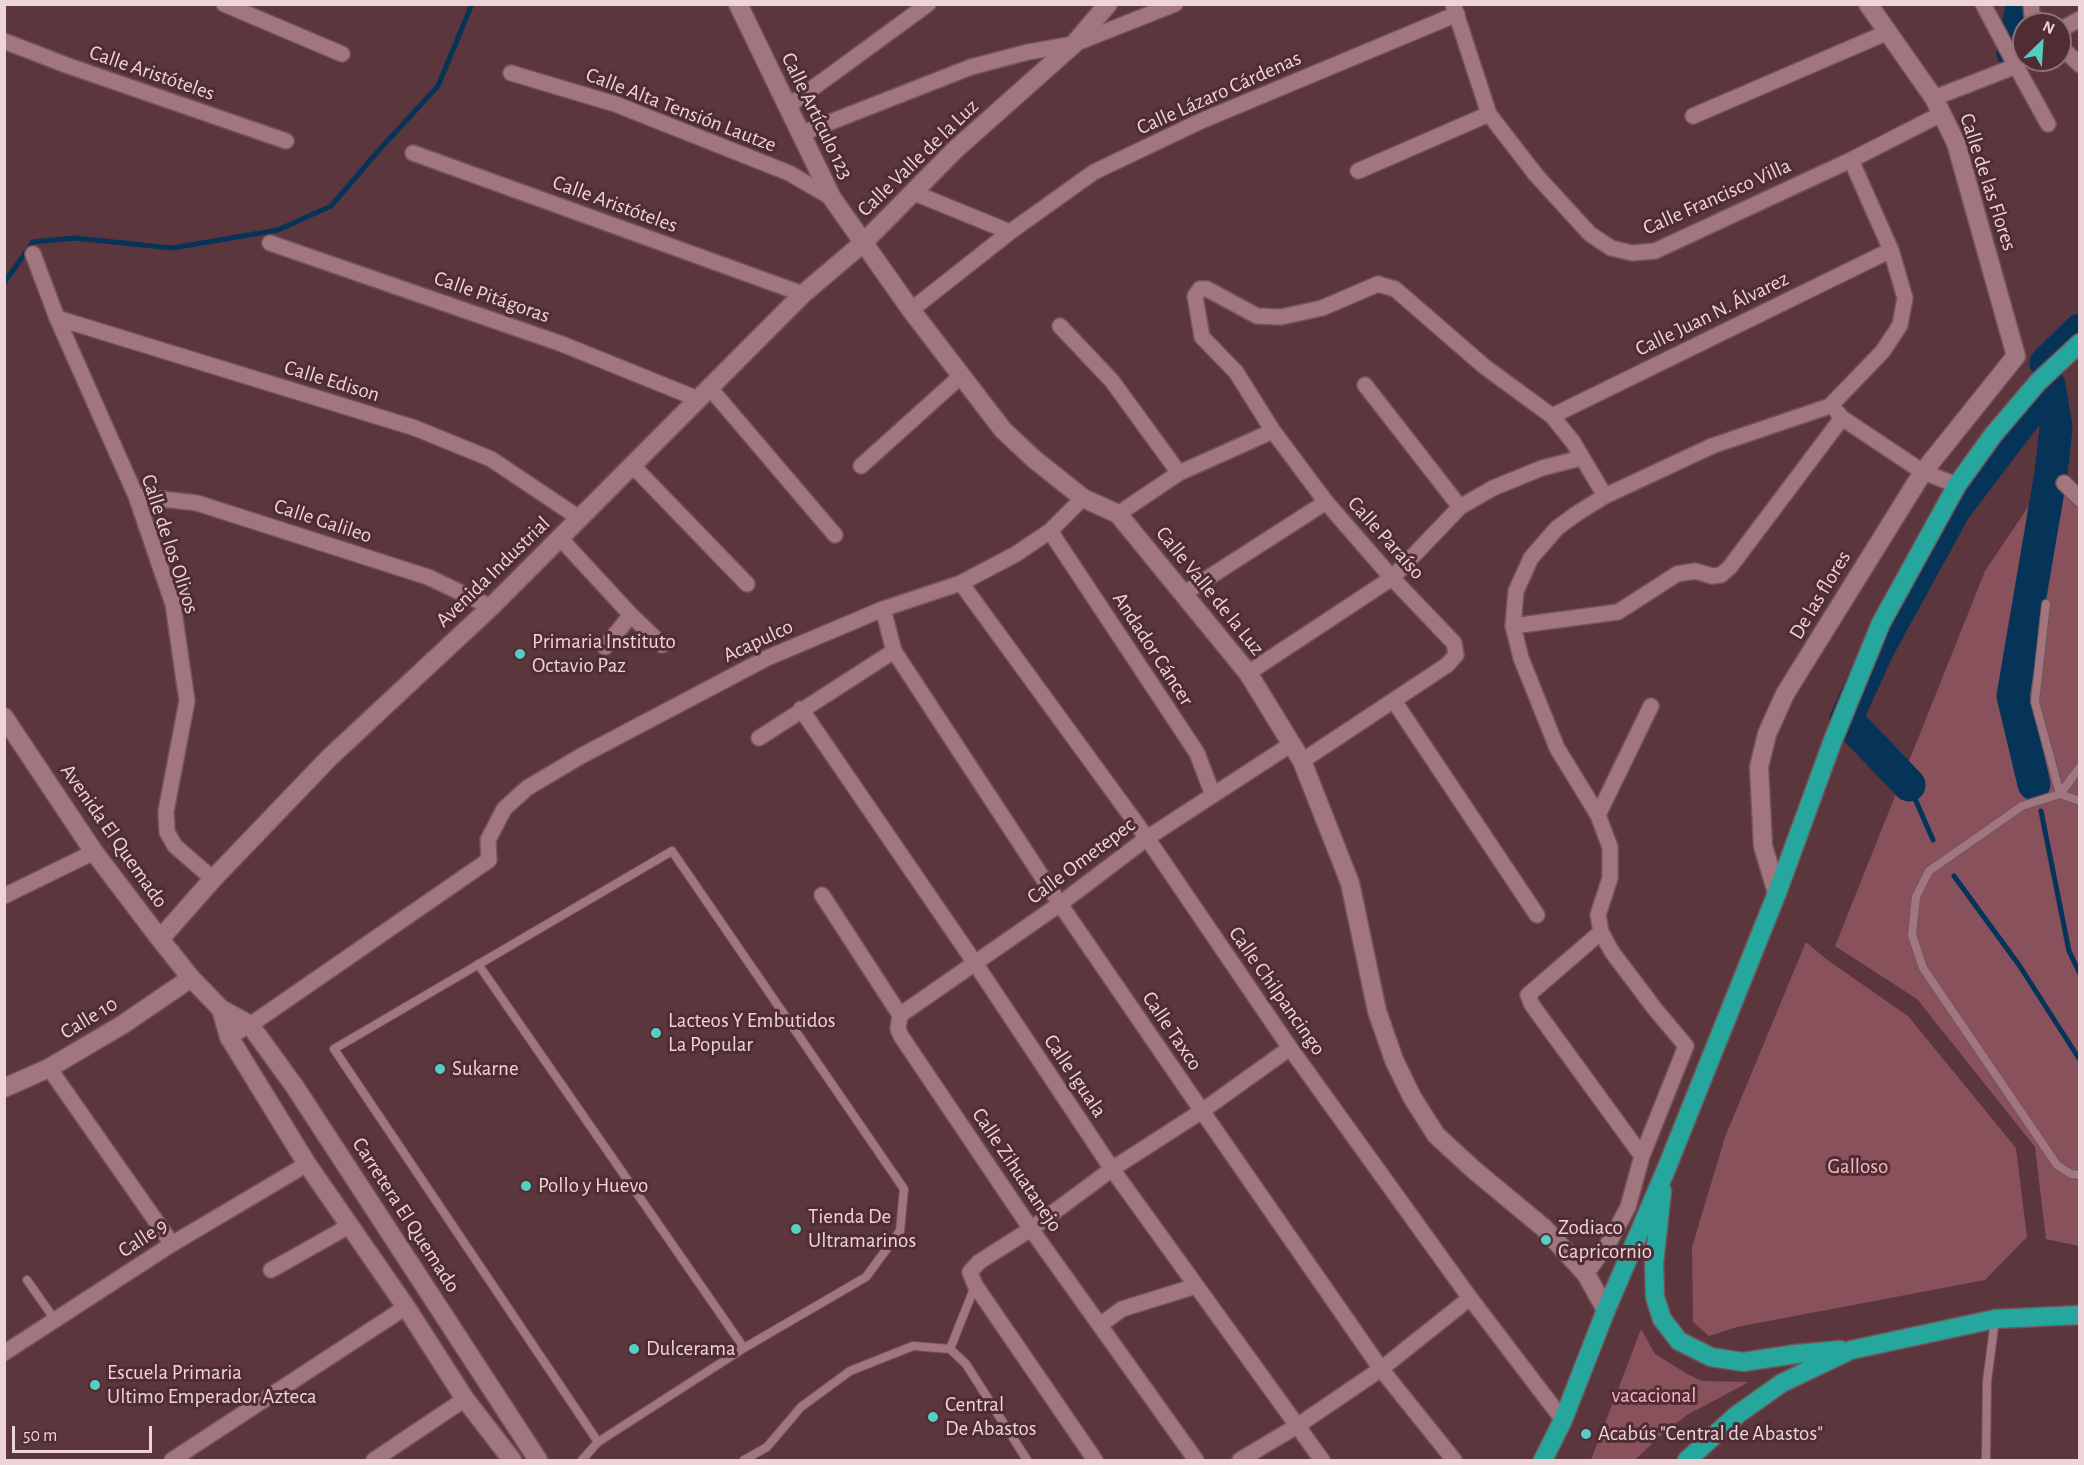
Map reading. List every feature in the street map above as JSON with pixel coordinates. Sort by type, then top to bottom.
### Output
[{"type":"highway","points":[[1543,1461],[1563,1420],[1606,1310],[1665,1172],[1777,893],[1833,740],[1881,622],[1957,485],[1993,435],[2038,382],[2079,344]]},
{"type":"highway","points":[[1665,1172],[1654,1264],[1654,1297],[1662,1319],[1679,1341],[1711,1357],[1743,1362],[1796,1354],[1851,1350],[1995,1319],[2079,1315]]},
{"type":"highway","points":[[1687,1461],[1738,1414],[1782,1383],[1851,1350]]},
{"type":"street","points":[[224,4],[342,54]]},
{"type":"street","points":[[787,107],[928,4]]},
{"type":"street","name":"Calle Valle de la Luz","points":[[1108,4],[1074,44],[956,149],[863,243],[910,310],[1003,430],[1034,459],[1083,498],[1118,514],[1248,673],[1290,745],[1302,761],[1350,883],[1377,1011],[1394,1060],[1412,1097],[1436,1135],[1544,1228],[1586,1274],[1606,1310]]},
{"type":"street","points":[[800,134],[971,67],[1028,52],[1074,44],[1175,4]]},
{"type":"street","name":"Calle de las Flores","points":[[1868,4],[1938,105],[1956,143],[2016,356]]},
{"type":"street","points":[[1983,4],[2012,49]]},
{"type":"street","name":"Calle Artículo 123","points":[[742,6],[787,107],[832,198],[863,243]]},
{"type":"street","name":"Calle Francisco Villa","points":[[1455,9],[1489,114],[1536,175],[1590,234],[1611,248],[1632,253],[1655,250],[1851,160],[1938,105],[2012,65]]},
{"type":"street","name":"Calle Lázaro Cárdenas","points":[[910,310],[1010,232],[1094,172],[1201,121],[1455,9]]},
{"type":"street","points":[[1693,116],[1888,32]]},
{"type":"street","name":"Calle Aristóteles","points":[[4,41],[77,69],[286,141]]},
{"type":"street","points":[[2025,72],[2048,124]]},
{"type":"street","name":"Calle Alta Tensión Lautze","points":[[511,73],[615,104],[789,173],[832,198]]},
{"type":"street","points":[[1358,171],[1489,114]]},
{"type":"street","name":"Calle Aristóteles","points":[[412,153],[803,294]]},
{"type":"street","points":[[1586,1274],[1610,1241],[1628,1208],[1642,1156],[1686,1046],[1612,952],[1601,932],[1598,915],[1610,878],[1610,847],[1598,815],[1557,748],[1521,658],[1513,626],[1516,591],[1531,558],[1557,528],[1605,496],[1712,446],[1830,406],[1883,351],[1900,325],[1905,298],[1891,250],[1851,160]]},
{"type":"street","points":[[912,192],[1010,232]]},
{"type":"street","name":"Calle Pitágoras","points":[[270,243],[703,393]]},
{"type":"street","name":"Avenida Industrial","points":[[160,939],[213,879],[329,758],[491,607],[803,294],[863,243]]},
{"type":"street","name":"Calle Juan N. Álvarez","points":[[1552,416],[1891,250]]},
{"type":"street","name":"Calle de los Olivos","points":[[33,254],[57,318],[136,496],[173,604],[187,701],[166,811],[167,832],[175,846],[213,879]]},
{"type":"street","name":"Calle Paraíso","points":[[1302,761],[1447,665],[1456,655],[1454,643],[1392,578],[1326,502],[1273,431],[1236,372],[1202,338],[1195,296],[1200,289],[1207,289],[1257,316],[1281,317],[1322,308],[1378,284],[1395,289],[1485,367],[1552,416]]},
{"type":"street","name":"Calle Edison","points":[[57,318],[415,428],[491,459],[579,518]]},
{"type":"street","points":[[1060,326],[1112,381],[1179,473]]},
{"type":"street","name":"De las flores","points":[[1777,893],[1763,846],[1759,767],[1767,734],[1785,694],[1923,472],[2016,356]]},
{"type":"street","points":[[861,466],[961,376]]},
{"type":"street","points":[[1365,385],[1460,507]]},
{"type":"street","points":[[703,393],[835,535]]},
{"type":"street","points":[[1830,406],[1842,418],[1923,472],[1957,485]]},
{"type":"street","points":[[1552,416],[1573,441],[1605,496]]},
{"type":"street","points":[[1513,626],[1618,612],[1677,574],[1695,571],[1712,576],[1721,575],[1730,567],[1842,418]]},
{"type":"street","points":[[1118,514],[1179,473],[1273,431]]},
{"type":"street","points":[[1248,673],[1392,578],[1460,507],[1503,484],[1542,468],[1581,458]]},
{"type":"street","points":[[632,465],[747,584]]},
{"type":"street","points":[[2064,483],[2079,499]]},
{"type":"street","name":"Calle Galileo","points":[[136,496],[197,503],[428,577],[491,607]]},
{"type":"street","name":"Acapulco","points":[[250,1025],[489,860],[488,840],[504,809],[527,788],[581,756],[768,658],[883,609],[961,583],[1016,554],[1050,531],[1083,498]]},
{"type":"street","points":[[1183,594],[1326,502]]},
{"type":"street","name":"Andador Cáncer","points":[[1050,531],[1197,753],[1213,795]]},
{"type":"street","points":[[560,538],[662,645]]},
{"type":"street","name":"Calle Chilpancingo","points":[[961,583],[1147,838],[1290,1048],[1470,1298],[1563,1420]]},
{"type":"street","name":"Calle Taxco","points":[[883,609],[894,651],[1060,904],[1381,1369],[1454,1461]]},
{"type":"street","points":[[605,647],[631,615]]},
{"type":"street","points":[[759,738],[894,651]]},
{"type":"street","points":[[1394,701],[1537,915]]},
{"type":"street","points":[[1598,815],[1651,706]]},
{"type":"street","name":"Calle Iguala","points":[[801,709],[975,963],[1112,1170],[1322,1461]]},
{"type":"street","name":"Avenida El Quemado","points":[[4,717],[94,852],[191,978]]},
{"type":"street","name":"Calle Ometepec","points":[[900,1015],[1060,904],[1147,838],[1290,745]]},
{"type":"street","points":[[4,896],[94,852]]},
{"type":"street","name":"Calle Zihuatanejo","points":[[822,895],[900,1015],[898,1029],[901,1036],[1031,1229],[1196,1461]]},
{"type":"street","points":[[1601,932],[1528,995],[1532,1005],[1642,1156]]},
{"type":"street","name":"Carretera El Quemado","points":[[191,978],[221,1009],[250,1025],[295,1087],[538,1461]]},
{"type":"street","name":"Calle 10","points":[[4,1088],[50,1068],[122,1025],[191,978]]},
{"type":"street","name":"Carretera El Quemado","points":[[221,1009],[229,1037],[308,1164],[406,1307],[465,1399],[512,1461]]},
{"type":"street","points":[[229,1037],[250,1025]]},
{"type":"street","points":[[1095,1461],[973,1278],[979,1262],[1031,1229],[1112,1170],[1202,1111],[1290,1048]]},
{"type":"street","points":[[50,1068],[172,1244]]},
{"type":"street","name":"Calle 9","points":[[4,1353],[172,1244],[308,1164]]},
{"type":"street","points":[[271,1270],[349,1226]]},
{"type":"street","points":[[1100,1325],[1122,1309],[1196,1286]]},
{"type":"street","points":[[1240,1461],[1297,1426],[1381,1369],[1470,1298]]},
{"type":"street","points":[[172,1461],[406,1307]]},
{"type":"street","points":[[374,1461],[465,1399]]},
{"type":"lane","points":[[2046,604],[2035,702],[2060,794]]},
{"type":"lane","points":[[2079,767],[2060,794],[2022,806],[1929,871],[1916,897],[1912,935],[1923,968],[2057,1165],[2072,1174],[2079,1175]]},
{"type":"lane","points":[[2060,794],[2079,801]]},
{"type":"lane","points":[[582,1461],[598,1442],[744,1348],[866,1277],[900,1230],[904,1189],[672,851],[334,1049],[598,1442]]},
{"type":"lane","points":[[478,964],[744,1348]]},
{"type":"lane","points":[[950,1349],[973,1278]]},
{"type":"lane","points":[[27,1280],[55,1320]]},
{"type":"lane","points":[[1986,1461],[1987,1381],[1995,1319]]},
{"type":"lane","points":[[744,1461],[767,1447],[801,1407],[850,1371],[913,1346],[950,1349],[966,1364],[1027,1461]]},
{"type":"green space","points":[[2051,473],[2080,503],[2079,1246],[2046,1239],[2035,1147],[1917,999],[1835,946],[1985,571]]},
{"type":"green space","name":"Galloso","points":[[1806,942],[1826,959],[1908,1016],[2016,1148],[2027,1237],[1985,1280],[1737,1327],[1709,1336],[1693,1322],[1692,1247],[1725,1137]]},
{"type":"green space","name":"vacacional","points":[[1641,1329],[1655,1354],[1689,1375],[1702,1381],[1749,1382],[1687,1415],[1661,1435],[1635,1460],[1591,1460]]},
{"type":"waterway","points":[[4,283],[33,242],[74,238],[172,248],[278,230],[331,206],[438,86],[472,4]]},
{"type":"waterway","points":[[2046,363],[2080,330]]},
{"type":"waterway","points":[[2034,784],[2013,696],[2051,473],[2056,428],[2049,385]]},
{"type":"waterway","points":[[1909,785],[1846,719],[1879,647],[1954,510],[2049,385]]},
{"type":"waterway","points":[[1909,785],[1933,840]]},
{"type":"waterway","points":[[2041,811],[2069,951],[2080,974]]},
{"type":"waterway","points":[[1954,876],[2019,965],[2080,1060]]},
{"type":"place","name":"Primaria Instituto Octavio Paz","points":[[520,654]]},
{"type":"place","name":"Lacteos Y Embutidos La Popular","points":[[656,1033]]},
{"type":"place","name":"Sukarne","points":[[440,1069]]},
{"type":"place","name":"Pollo y Huevo","points":[[526,1186]]},
{"type":"place","name":"Tienda De Ultramarinos","points":[[796,1229]]},
{"type":"place","name":"Zodiaco Capricornio","points":[[1546,1240]]},
{"type":"place","name":"Dulcerama","points":[[634,1349]]},
{"type":"place","name":"Escuela Primaria Ultimo Emperador Azteca","points":[[95,1385]]},
{"type":"place","name":"Central De Abastos","points":[[933,1417]]},
{"type":"place","name":"Acabús \"Central de Abastos\"","points":[[1586,1434]]}]
